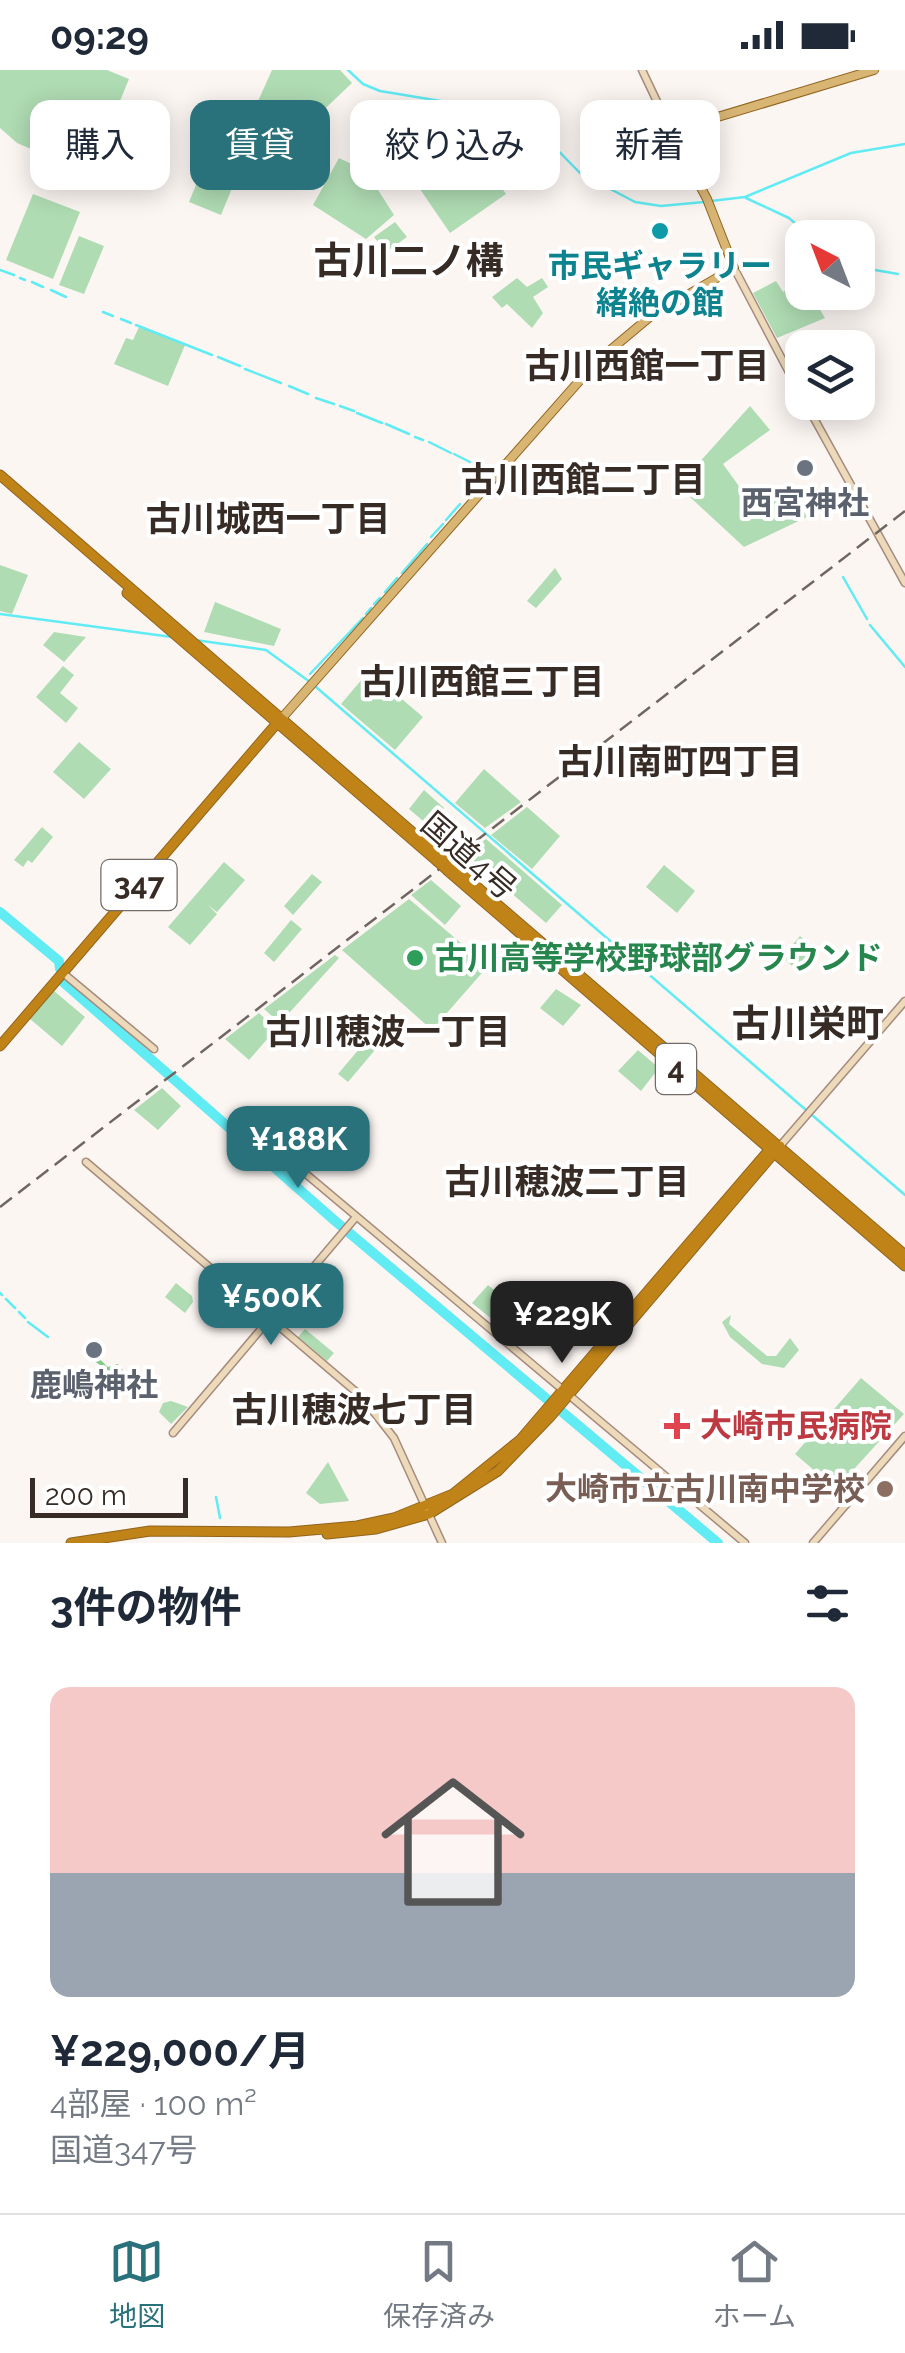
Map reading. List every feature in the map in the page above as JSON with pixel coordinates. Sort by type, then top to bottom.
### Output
[{"type":"highway","name":"国道4号","points":[[0,475],[905,1266]]},
{"type":"highway","name":"国道4号","points":[[0,483],[186,640]]},
{"type":"highway","name":"347","points":[[0,1046],[279,721]]},
{"type":"highway","name":"国道4号","points":[[775,1151],[905,1256]]},
{"type":"highway","points":[[71,1543],[183,1529],[343,1534],[427,1511],[481,1485],[548,1415],[775,1151]]},
{"type":"main road","points":[[720,116],[874,70]]},
{"type":"main road","points":[[279,721],[596,362],[651,316],[734,268],[702,190]]},
{"type":"street","points":[[642,70],[656,100]]},
{"type":"street","points":[[734,268],[785,364]]},
{"type":"street","points":[[815,420],[905,584]]},
{"type":"street","points":[[63,973],[154,1049]]},
{"type":"street","points":[[775,1151],[905,1001]]},
{"type":"street","points":[[262,1138],[563,1396],[745,1543]]},
{"type":"street","points":[[86,1162],[379,1416],[442,1543]]},
{"type":"street","points":[[172,1433],[356,1217]]},
{"type":"street","points":[[813,1543],[905,1436]]},
{"type":"green space","points":[[0,70],[107,70],[129,79],[120,100],[30,100],[30,149],[0,128]]},
{"type":"green space","points":[[272,70],[340,70],[352,83],[330,104],[330,100],[258,100]]},
{"type":"green space","points":[[339,158],[350,163],[350,190],[378,190],[394,215],[366,239],[313,205],[321,190],[330,190],[330,174]]},
{"type":"green space","points":[[194,190],[231,190],[221,215],[189,202]]},
{"type":"green space","points":[[421,190],[503,190],[506,194],[450,233]]},
{"type":"green space","points":[[33,194],[80,212],[53,279],[6,260]]},
{"type":"green space","points":[[395,222],[407,237],[386,252],[374,237]]},
{"type":"green space","points":[[79,236],[104,246],[84,294],[59,285]]},
{"type":"green space","points":[[517,278],[527,287],[542,278],[548,287],[533,297],[543,313],[532,328],[507,304],[502,308],[492,297]]},
{"type":"green space","points":[[776,281],[785,291],[785,310],[820,310],[825,318],[796,330],[785,330],[785,335],[777,338],[753,293]]},
{"type":"green space","points":[[139,327],[185,345],[168,386],[114,364],[126,338],[133,340]]},
{"type":"green space","points":[[750,406],[770,430],[723,464],[754,507],[790,487],[807,517],[744,547],[678,486]]},
{"type":"green space","points":[[0,565],[28,575],[12,614],[0,611]]},
{"type":"green space","points":[[555,568],[562,579],[536,608],[527,601]]},
{"type":"green space","points":[[215,602],[281,629],[274,646],[204,632]]},
{"type":"green space","points":[[54,632],[86,637],[64,662],[43,645]]},
{"type":"green space","points":[[63,666],[74,675],[60,693],[78,708],[66,723],[36,697]]},
{"type":"green space","points":[[369,671],[423,717],[395,750],[341,704]]},
{"type":"green space","points":[[79,742],[111,769],[84,799],[53,772]]},
{"type":"green space","points":[[484,769],[521,802],[485,828],[455,803]]},
{"type":"green space","points":[[424,790],[444,808],[429,826],[409,809]]},
{"type":"green space","points":[[527,807],[560,836],[532,869],[491,835]]},
{"type":"green space","points":[[42,827],[53,837],[32,863],[28,860],[23,867],[14,860]]},
{"type":"green space","points":[[486,839],[562,905],[546,923],[466,854]]},
{"type":"green space","points":[[224,862],[245,880],[217,912],[208,905],[217,914],[190,945],[168,927]]},
{"type":"green space","points":[[664,865],[695,891],[677,913],[646,887]]},
{"type":"green space","points":[[312,874],[322,882],[293,915],[284,906]]},
{"type":"green space","points":[[431,880],[461,906],[445,925],[411,895]]},
{"type":"green space","name":"古川高等学校野球部グラウンド","points":[[409,899],[488,966],[432,1030],[342,950]]},
{"type":"green space","points":[[291,920],[302,929],[274,962],[264,953]]},
{"type":"green space","points":[[800,936],[816,950],[798,971],[782,957]]},
{"type":"green space","points":[[335,955],[339,958],[280,1023],[264,1009]]},
{"type":"green space","points":[[556,989],[581,1005],[563,1026],[540,1008]]},
{"type":"green space","points":[[54,991],[85,1017],[62,1046],[30,1019]]},
{"type":"green space","points":[[259,1013],[276,1029],[249,1060],[225,1039]]},
{"type":"green space","points":[[365,1042],[375,1050],[348,1082],[338,1074]]},
{"type":"green space","points":[[638,1050],[659,1068],[641,1091],[618,1071]]},
{"type":"green space","points":[[162,1088],[181,1106],[158,1130],[134,1110]]},
{"type":"green space","points":[[176,1283],[192,1296],[193,1302],[185,1313],[165,1297]]},
{"type":"green space","points":[[488,1285],[534,1323],[519,1341],[472,1303]]},
{"type":"green space","points":[[731,1315],[729,1324],[767,1356],[776,1356],[790,1338],[799,1350],[784,1368],[762,1364],[730,1337],[722,1322]]},
{"type":"green space","points":[[305,1329],[334,1353],[327,1361],[298,1337]]},
{"type":"green space","points":[[90,1341],[96,1342],[92,1352],[108,1367],[118,1364],[132,1382],[127,1384],[83,1353]]},
{"type":"green space","points":[[861,1378],[904,1414],[836,1489],[795,1454]]},
{"type":"green space","points":[[171,1401],[188,1407],[171,1424],[159,1412],[163,1403]]},
{"type":"green space","points":[[328,1462],[349,1501],[320,1504],[306,1493]]},
{"type":"waterway","points":[[348,70],[363,84],[380,91],[513,113],[534,126],[580,173],[635,202],[661,206],[704,202]]},
{"type":"waterway","points":[[711,201],[745,197],[851,153],[905,144]]},
{"type":"waterway","points":[[746,198],[791,220]]},
{"type":"waterway","points":[[0,270],[14,275]]},
{"type":"waterway","points":[[875,270],[898,274]]},
{"type":"waterway","points":[[20,278],[25,280]]},
{"type":"waterway","points":[[32,282],[43,287]]},
{"type":"waterway","points":[[51,290],[66,297]]},
{"type":"waterway","points":[[103,312],[113,316]]},
{"type":"waterway","points":[[121,319],[131,323]]},
{"type":"waterway","points":[[136,325],[212,355]]},
{"type":"waterway","points":[[218,357],[240,366]]},
{"type":"waterway","points":[[245,369],[281,383]]},
{"type":"waterway","points":[[289,386],[308,394]]},
{"type":"waterway","points":[[316,398],[334,404]]},
{"type":"waterway","points":[[340,406],[354,411]]},
{"type":"waterway","points":[[357,413],[382,423]]},
{"type":"waterway","points":[[386,424],[409,434]]},
{"type":"waterway","points":[[415,437],[423,440]]},
{"type":"waterway","points":[[429,442],[451,453]]},
{"type":"waterway","points":[[454,454],[470,462]]},
{"type":"waterway","points":[[446,520],[460,504]]},
{"type":"waterway","points":[[431,537],[443,524]]},
{"type":"waterway","points":[[402,573],[427,544]]},
{"type":"waterway","points":[[843,577],[867,619]]},
{"type":"waterway","points":[[385,592],[397,578]]},
{"type":"waterway","points":[[374,604],[380,598]]},
{"type":"waterway","points":[[366,614],[371,608]]},
{"type":"waterway","points":[[0,614],[172,637]]},
{"type":"waterway","points":[[310,674],[363,618]]},
{"type":"waterway","points":[[870,625],[905,667]]},
{"type":"waterway","points":[[195,640],[266,650],[310,682]]},
{"type":"waterway","points":[[316,687],[806,1110]]},
{"type":"waterway","points":[[0,912],[59,961],[60,969]]},
{"type":"waterway","points":[[62,981],[334,1220],[718,1543]]},
{"type":"waterway","points":[[812,1115],[905,1195]]},
{"type":"waterway","points":[[6,1299],[15,1308]]},
{"type":"waterway","points":[[19,1312],[25,1318]]},
{"type":"waterway","points":[[28,1322],[48,1337]]},
{"type":"waterway","points":[[216,1497],[220,1518]]},
{"type":"railway","points":[[0,1207],[905,511]]},
{"type":"place","name":"市民ギャラリー 緒絶の館","points":[[660,231]]},
{"type":"place","name":"西宮神社","points":[[805,468]]},
{"type":"place","name":"古川高等学校野球部グラウンド","points":[[415,958]]},
{"type":"place","name":"鹿嶋神社","points":[[94,1350]]},
{"type":"place","name":"大崎市民病院","points":[[677,1426]]},
{"type":"place","name":"大崎市立古川南中学校","points":[[885,1489]]},
{"type":"district","name":"古川二ノ構","points":[[409,261]]},
{"type":"district","name":"古川西館一丁目","points":[[647,366]]},
{"type":"district","name":"古川西館二丁目","points":[[583,480]]},
{"type":"district","name":"古川城西一丁目","points":[[268,519]]},
{"type":"district","name":"古川西館三丁目","points":[[482,682]]},
{"type":"district","name":"古川南町四丁目","points":[[680,762]]},
{"type":"district","name":"古川栄町","points":[[808,1024]]},
{"type":"district","name":"古川穂波一丁目","points":[[388,1032]]},
{"type":"district","name":"古川穂波二丁目","points":[[567,1182]]},
{"type":"district","name":"古川穂波七丁目","points":[[354,1410]]}]
